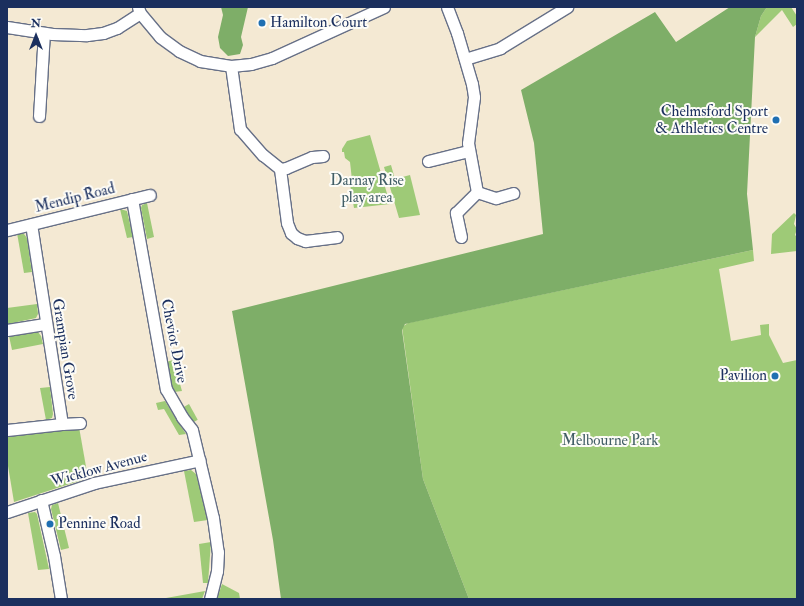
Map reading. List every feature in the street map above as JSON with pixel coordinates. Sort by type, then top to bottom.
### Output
[{"type":"street","points":[[7,27],[44,33],[87,35],[103,33],[117,28],[139,10],[160,37],[179,52],[200,61],[231,66],[251,64],[272,58],[384,7]]},
{"type":"street","points":[[447,7],[466,59],[474,97],[468,135],[468,151],[477,192]]},
{"type":"street","points":[[466,59],[500,48],[567,7]]},
{"type":"street","points":[[39,116],[44,33]]},
{"type":"street","points":[[231,66],[240,129],[263,155],[280,169],[287,223],[290,233],[305,241],[337,237]]},
{"type":"street","points":[[428,161],[468,151]]},
{"type":"street","points":[[280,169],[312,157],[323,156]]},
{"type":"street","points":[[477,192],[496,198],[513,193]]},
{"type":"street","points":[[462,237],[456,213],[477,192]]},
{"type":"street","name":"Mendip Road","points":[[7,230],[150,195]]},
{"type":"street","name":"Cheviot Drive","points":[[132,199],[166,389],[182,417],[192,430],[213,518],[218,552],[217,571],[210,599]]},
{"type":"street","name":"Grampian Grove","points":[[31,224],[62,424]]},
{"type":"street","points":[[7,330],[46,324]]},
{"type":"street","points":[[7,430],[80,423]]},
{"type":"street","name":"Wicklow Avenue","points":[[7,512],[94,483],[200,460]]},
{"type":"street","points":[[41,500],[54,556],[61,599]]},
{"type":"green space","points":[[221,7],[248,7],[241,37],[243,45],[240,54],[228,56],[220,48],[218,37],[223,15]]},
{"type":"green space","points":[[730,7],[767,7],[761,16],[755,37],[747,194],[753,250],[405,324],[402,330],[423,479],[469,599],[281,599],[273,540],[232,311],[543,234],[534,143],[521,90],[655,12],[676,42]]},
{"type":"green space","points":[[767,7],[791,7],[797,16],[797,24],[793,27],[782,10],[755,37],[761,16]]},
{"type":"green space","name":"Darnay Rise play area","points":[[370,135],[390,204],[354,208],[350,184],[352,180],[350,162],[345,158],[342,149],[347,141]]},
{"type":"green space","points":[[391,165],[395,179],[410,175],[420,215],[399,218],[384,167]]},
{"type":"green space","points":[[147,203],[154,237],[147,239],[141,208],[142,205]]},
{"type":"green space","points":[[120,209],[127,211],[133,237],[127,238]]},
{"type":"green space","points":[[794,213],[796,215],[794,224],[797,229],[795,235],[797,237],[797,251],[771,254],[772,234]]},
{"type":"green space","points":[[17,233],[24,234],[27,238],[32,272],[24,273]]},
{"type":"green space","name":"Melbourne Park","points":[[753,250],[754,261],[719,269],[731,341],[761,335],[760,325],[769,324],[769,335],[783,363],[797,360],[797,599],[469,599],[423,479],[402,327],[408,323]]},
{"type":"green space","points":[[37,304],[38,314],[36,318],[8,324],[7,308]]},
{"type":"green space","points":[[38,332],[41,336],[43,344],[12,350],[9,336]]},
{"type":"green space","points":[[173,360],[182,391],[174,392],[171,389],[166,362]]},
{"type":"green space","points":[[50,387],[53,414],[52,418],[46,420],[40,388]]},
{"type":"green space","points":[[165,401],[186,434],[179,435],[164,409],[158,410],[156,403]]},
{"type":"green space","points":[[189,404],[198,420],[192,423],[183,407]]},
{"type":"green space","points":[[79,427],[88,478],[14,502],[7,460],[7,435]]},
{"type":"green space","points":[[191,470],[196,474],[208,520],[194,522],[184,471]]},
{"type":"green space","points":[[58,503],[69,548],[61,550],[51,509],[52,505]]},
{"type":"green space","points":[[35,512],[37,514],[49,569],[38,570],[28,513]]},
{"type":"green space","points":[[211,542],[208,583],[203,583],[199,544]]},
{"type":"green space","points":[[222,584],[239,593],[240,599],[217,599]]},
{"type":"green space","points":[[205,591],[202,599],[166,599],[166,598]]},
{"type":"place","name":"Hamilton Court","points":[[262,23]]},
{"type":"place","name":"Chelmsford Sport & Athletics Centre","points":[[776,120]]},
{"type":"place","name":"Pavilion","points":[[775,376]]},
{"type":"place","name":"Pennine Road","points":[[50,524]]}]
